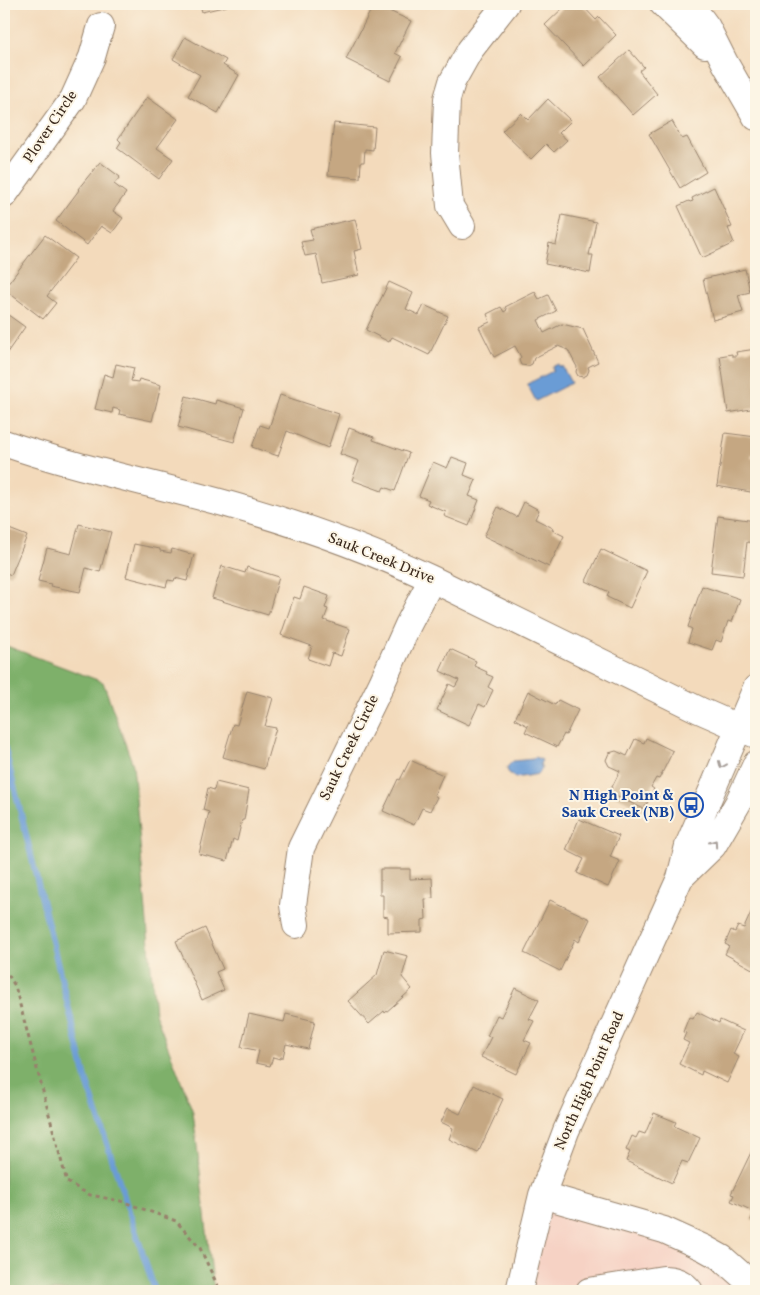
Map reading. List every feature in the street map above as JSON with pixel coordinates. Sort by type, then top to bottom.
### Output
[{"type":"street","points":[[462,226],[450,206],[445,153],[447,99],[452,82],[470,50],[506,4]]},
{"type":"street","points":[[663,4],[725,63]]},
{"type":"street","points":[[690,4],[707,27],[756,118]]},
{"type":"street","name":"Plover Circle","points":[[4,195],[73,99],[92,58],[101,26]]},
{"type":"street","name":"Sauk Creek Drive","points":[[4,443],[48,459],[234,506],[346,542],[392,560],[700,710],[748,731]]},
{"type":"street","name":"Sauk Creek Circle","points":[[296,925],[293,905],[302,848],[408,625],[432,579]]},
{"type":"street","name":"North High Point Road","points":[[519,1291],[542,1195],[566,1131],[680,878],[688,846],[748,731],[756,688]]},
{"type":"street","name":"North High Point Road","points":[[680,878],[713,846],[738,803],[756,764]]},
{"type":"street","points":[[542,1195],[664,1230],[685,1239],[722,1258],[756,1288]]},
{"type":"street","points":[[589,1291],[663,1279],[682,1285],[685,1239]]},
{"type":"path","points":[[4,968],[15,986],[67,1182],[90,1195],[121,1201],[176,1220],[200,1248],[220,1291]]},
{"type":"shaded area","points":[[542,1195],[664,1230],[756,1291],[519,1291]]},
{"type":"green space","points":[[4,645],[103,682],[133,765],[155,1013],[193,1112],[214,1291],[10,1291],[4,1264]]},
{"type":"water","points":[[558,364],[560,367],[562,366],[571,383],[536,401],[527,384],[553,371],[552,367]]},
{"type":"water","points":[[535,757],[542,760],[540,764],[542,768],[539,774],[515,778],[508,772],[507,767],[513,761],[533,759]]},
{"type":"building","points":[[200,4],[226,4],[227,6],[202,12]]},
{"type":"building","points":[[374,4],[411,21],[395,53],[402,57],[390,81],[346,59]]},
{"type":"building","points":[[567,4],[581,4],[596,20],[599,17],[616,35],[584,66],[545,25]]},
{"type":"building","points":[[185,37],[226,60],[223,65],[239,75],[218,113],[188,96],[200,75],[173,59]]},
{"type":"building","points":[[629,50],[644,67],[639,71],[657,94],[633,115],[600,77]]},
{"type":"building","points":[[147,97],[178,119],[157,148],[173,159],[159,179],[117,148],[121,142],[118,139]]},
{"type":"building","points":[[548,99],[571,121],[559,133],[567,140],[554,152],[546,144],[531,159],[502,131],[521,113],[528,120]]},
{"type":"building","points":[[672,121],[682,139],[687,137],[706,172],[680,188],[649,134]]},
{"type":"building","points":[[334,123],[375,127],[373,150],[365,149],[364,162],[361,162],[360,178],[328,175]]},
{"type":"building","points":[[100,162],[120,177],[114,184],[126,193],[113,211],[123,218],[112,233],[101,226],[87,245],[56,221]]},
{"type":"building","points":[[714,187],[732,227],[728,228],[734,243],[702,258],[678,206],[693,201],[692,198]]},
{"type":"building","points":[[562,215],[596,222],[589,255],[593,255],[590,273],[545,264],[549,243],[556,245]]},
{"type":"building","points":[[355,219],[362,249],[354,251],[359,275],[322,283],[316,254],[305,256],[301,242],[313,240],[310,229]]},
{"type":"building","points":[[45,235],[76,258],[47,296],[56,303],[43,319],[4,289]]},
{"type":"building","points":[[745,269],[750,292],[738,295],[743,312],[713,320],[703,279]]},
{"type":"building","points":[[389,282],[413,293],[406,309],[419,315],[424,305],[448,316],[429,355],[392,337],[389,342],[366,330]]},
{"type":"building","points":[[535,292],[539,299],[548,295],[556,311],[538,320],[544,333],[562,324],[583,329],[598,362],[588,367],[587,375],[583,377],[578,376],[576,372],[577,367],[568,350],[558,346],[534,358],[532,364],[528,366],[521,365],[519,360],[521,357],[515,346],[494,357],[479,327],[490,322],[487,314],[501,307],[504,312],[507,310],[505,307]]},
{"type":"building","points":[[4,312],[25,327],[4,357]]},
{"type":"building","points":[[756,349],[756,408],[728,413],[720,356],[732,354],[732,356],[737,356],[736,352]]},
{"type":"building","points":[[116,364],[134,368],[131,381],[138,382],[139,379],[161,385],[152,421],[119,414],[120,410],[113,408],[112,413],[95,409],[104,374],[113,377]]},
{"type":"building","points":[[280,395],[339,414],[328,448],[287,431],[278,456],[252,447],[260,425],[269,428]]},
{"type":"building","points":[[186,396],[215,404],[216,400],[244,408],[234,442],[178,427]]},
{"type":"building","points":[[349,428],[374,437],[373,440],[409,453],[395,491],[384,487],[382,491],[352,480],[359,461],[340,454]]},
{"type":"building","points":[[725,433],[756,437],[756,454],[752,454],[751,458],[756,459],[756,493],[717,486]]},
{"type":"building","points":[[452,457],[468,463],[464,475],[476,480],[469,496],[479,500],[469,526],[444,516],[446,512],[427,504],[429,500],[419,496],[433,462],[447,468]]},
{"type":"building","points":[[524,502],[539,510],[535,519],[564,536],[549,567],[484,536],[498,507],[517,517]]},
{"type":"building","points":[[718,516],[756,521],[756,543],[747,542],[743,576],[711,572]]},
{"type":"building","points":[[79,524],[111,532],[100,572],[86,568],[80,592],[50,586],[51,584],[38,581],[47,548],[71,554]]},
{"type":"building","points":[[4,527],[27,536],[11,575],[4,572]]},
{"type":"building","points":[[134,544],[160,549],[160,551],[171,553],[172,549],[194,555],[187,581],[175,578],[174,581],[168,580],[166,587],[126,577]]},
{"type":"building","points":[[601,549],[647,571],[630,608],[607,597],[609,592],[586,581]]},
{"type":"building","points":[[222,566],[245,573],[247,567],[279,577],[268,615],[212,598]]},
{"type":"building","points":[[702,586],[740,599],[732,622],[728,621],[721,642],[716,640],[712,650],[688,642],[692,629],[688,627]]},
{"type":"building","points":[[304,587],[329,596],[325,608],[328,609],[324,620],[350,629],[341,656],[332,653],[328,666],[308,659],[312,646],[281,635],[294,597],[300,599]]},
{"type":"building","points":[[450,649],[476,661],[474,666],[493,677],[488,687],[493,690],[485,707],[479,704],[469,725],[437,710],[449,684],[455,687],[459,680],[440,671]]},
{"type":"building","points":[[247,691],[273,698],[265,726],[276,728],[264,769],[223,757],[233,724],[237,725]]},
{"type":"building","points":[[528,691],[555,705],[558,700],[578,710],[566,735],[564,734],[557,747],[525,732],[528,726],[515,719]]},
{"type":"building","points":[[646,738],[673,751],[659,779],[656,778],[651,787],[654,789],[644,809],[609,793],[620,771],[609,766],[606,760],[609,753],[616,751],[627,756],[635,739],[644,743]]},
{"type":"building","points":[[410,760],[443,775],[434,795],[437,797],[430,811],[422,808],[414,825],[383,811],[398,779],[400,780]]},
{"type":"building","points":[[216,782],[249,790],[244,820],[242,820],[237,841],[233,839],[227,861],[199,854],[209,812],[203,810],[208,788],[214,790]]},
{"type":"building","points":[[579,819],[619,836],[610,857],[620,861],[608,887],[577,873],[584,859],[566,850]]},
{"type":"building","points":[[380,869],[410,869],[410,879],[432,878],[433,898],[425,899],[426,919],[422,920],[422,932],[388,933],[388,917],[383,916],[383,895],[380,895]]},
{"type":"building","points":[[550,900],[590,919],[579,942],[575,939],[560,971],[524,953]]},
{"type":"building","points":[[754,906],[756,908],[756,971],[725,954],[729,946],[725,944],[731,930],[735,932],[738,926],[744,928]]},
{"type":"building","points":[[205,928],[223,969],[216,972],[224,990],[202,1000],[176,941]]},
{"type":"building","points":[[384,950],[408,956],[402,977],[412,989],[385,1013],[384,1011],[369,1024],[348,1001],[377,975]]},
{"type":"building","points":[[515,988],[539,1000],[529,1019],[534,1021],[524,1040],[531,1043],[516,1074],[481,1057],[491,1037],[487,1036],[497,1015],[501,1017]]},
{"type":"building","points":[[697,1012],[719,1023],[720,1020],[744,1031],[733,1054],[739,1057],[727,1083],[702,1071],[701,1075],[679,1064],[689,1043],[683,1040],[686,1033],[683,1032],[689,1017],[693,1019]]},
{"type":"building","points":[[249,1014],[284,1022],[286,1014],[315,1021],[308,1049],[286,1044],[283,1057],[280,1059],[273,1057],[270,1066],[256,1063],[259,1051],[241,1047]]},
{"type":"building","points":[[474,1085],[503,1099],[478,1153],[449,1139],[453,1128],[441,1122],[448,1108],[460,1114]]},
{"type":"building","points":[[654,1113],[676,1122],[674,1126],[700,1138],[688,1163],[682,1161],[672,1183],[626,1161],[630,1152],[626,1150],[632,1136],[636,1138],[639,1132],[645,1134]]},
{"type":"building","points":[[756,1142],[756,1222],[751,1220],[755,1212],[731,1201],[734,1195],[731,1194]]},
{"type":"waterway","points":[[4,745],[86,1079],[155,1291]]},
{"type":"place","name":"N High Point & Sauk Creek (NB)","points":[[691,805]]}]
